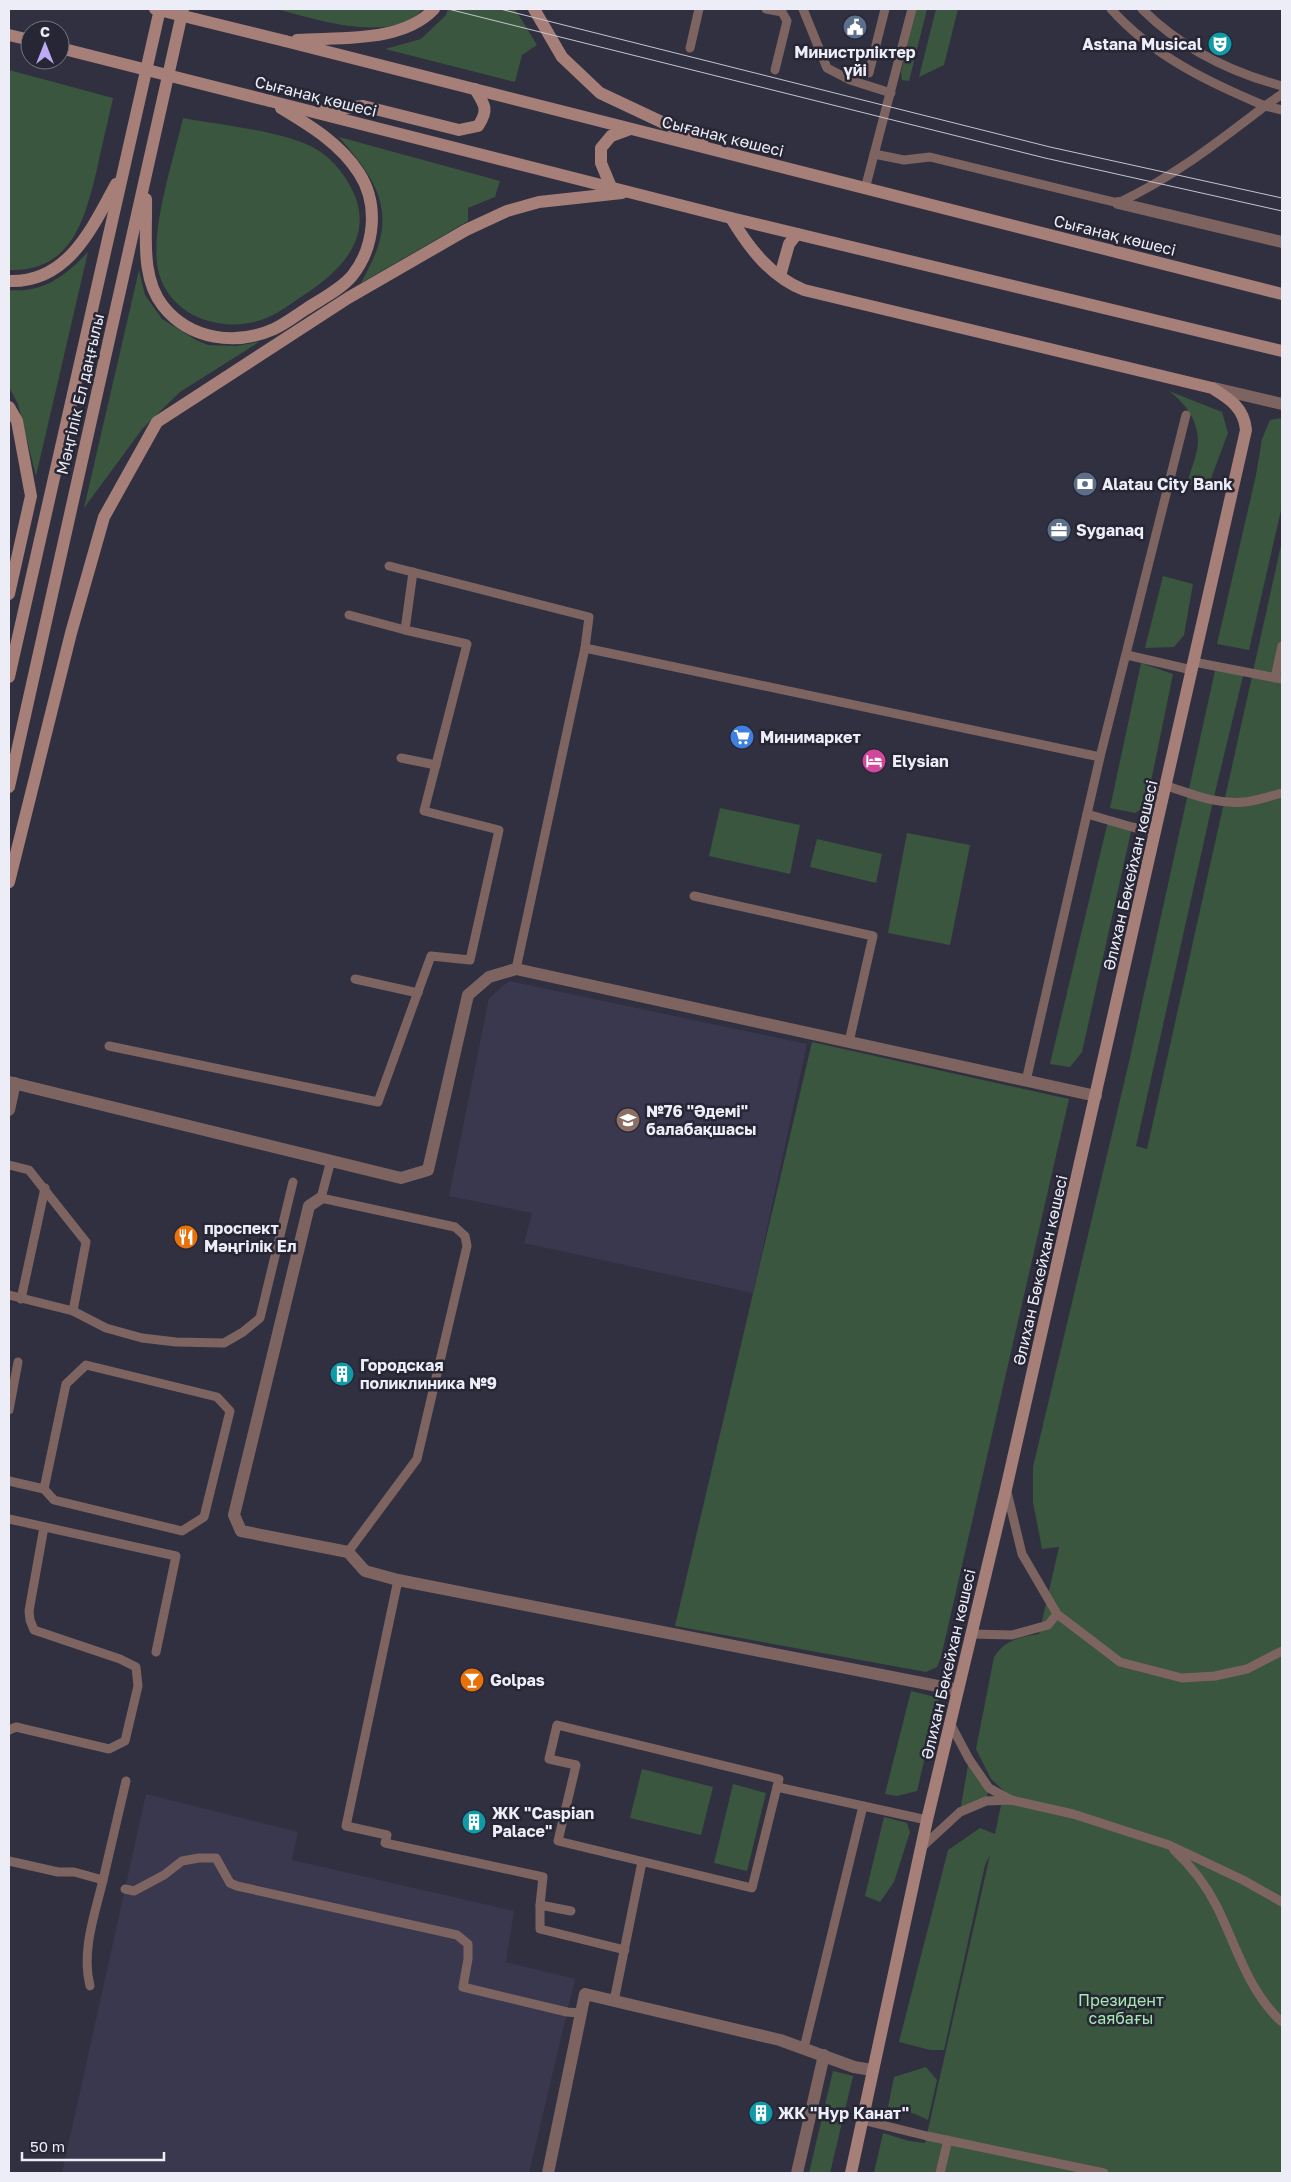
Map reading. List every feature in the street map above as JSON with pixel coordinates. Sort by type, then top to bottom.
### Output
[{"type":"main road","name":"Сығанақ көшесі","points":[[156,9],[1282,294]]},
{"type":"main road","name":"Мәңгілік Ел даңғылы","points":[[9,677],[160,9]]},
{"type":"main road","name":"Мәңгілік Ел даңғылы","points":[[9,787],[183,9]]},
{"type":"main road","points":[[285,41],[379,35],[396,32],[413,26],[434,9]]},
{"type":"main road","points":[[534,9],[562,57],[600,93],[729,154]]},
{"type":"main road","name":"Сығанақ көшесі","points":[[70,51],[731,218],[1282,351]]},
{"type":"main road","points":[[314,112],[363,106],[459,130],[478,126],[485,116],[484,103],[475,89]]},
{"type":"main road","points":[[146,178],[147,263],[150,280],[163,306],[192,331],[210,336],[248,337],[275,328],[339,288],[351,276],[362,260],[369,242],[372,208],[368,191],[360,174],[349,159],[318,130],[270,101]]},
{"type":"main road","points":[[612,187],[601,163],[601,148],[612,136],[630,128]]},
{"type":"main road","points":[[9,281],[19,282],[36,278],[53,270],[78,250],[88,237],[124,171]]},
{"type":"main road","points":[[9,882],[71,633],[104,517],[157,422],[348,298],[466,230],[507,211],[539,202],[632,192]]},
{"type":"main road","points":[[731,218],[758,257],[790,284],[804,290],[1212,388]]},
{"type":"main road","points":[[780,276],[789,244],[797,234]]},
{"type":"main road","name":"Әлихан Бөкейхан көшесі","points":[[851,2173],[927,1820],[1006,1489],[1167,786],[1246,430],[1245,418],[1239,408],[1229,398],[1212,388]]},
{"type":"main road","points":[[9,407],[17,421],[31,496],[9,594]]},
{"type":"street","points":[[1118,203],[1282,242]]},
{"type":"street","points":[[1212,388],[1282,404]]},
{"type":"street","points":[[9,1110],[12,1082],[401,1178],[428,1170],[468,995],[489,977],[516,969],[1096,1096]]},
{"type":"street","points":[[321,1198],[308,1206],[234,1515],[241,1532],[348,1552],[365,1571],[398,1580],[958,1690]]},
{"type":"street","points":[[548,2173],[585,1994],[780,2040],[854,2067],[872,2070]]},
{"type":"street","points":[[798,2173],[824,2055]]},
{"type":"lane","points":[[690,48],[699,9]]},
{"type":"lane","points":[[766,9],[782,12],[787,22],[775,70]]},
{"type":"lane","points":[[803,9],[827,68],[850,80],[891,93]]},
{"type":"lane","points":[[869,73],[884,9]]},
{"type":"lane","points":[[866,189],[912,9]]},
{"type":"lane","points":[[1111,9],[1139,37],[1204,80],[1265,106],[1282,110]]},
{"type":"lane","points":[[1142,9],[1186,46],[1258,80],[1282,86]]},
{"type":"lane","points":[[874,154],[904,160],[930,157],[1118,203],[1146,190],[1193,161],[1282,94]]},
{"type":"lane","points":[[1026,1081],[1100,758],[1186,415]]},
{"type":"lane","points":[[388,566],[589,617],[585,648],[516,969]]},
{"type":"lane","points":[[405,630],[413,572]]},
{"type":"lane","points":[[109,1046],[378,1102],[431,956],[470,960],[499,830],[424,811],[467,644],[349,615]]},
{"type":"lane","points":[[1127,655],[1279,679],[1282,646]]},
{"type":"lane","points":[[585,648],[1100,758]]},
{"type":"lane","points":[[401,758],[436,765]]},
{"type":"lane","points":[[1167,786],[1213,801],[1229,802],[1245,802],[1282,793]]},
{"type":"lane","points":[[1087,814],[1132,828],[1156,832]]},
{"type":"lane","points":[[694,896],[873,936],[849,1042]]},
{"type":"lane","points":[[355,979],[418,993]]},
{"type":"lane","points":[[332,1160],[321,1198],[455,1227],[465,1236],[467,1246],[417,1459],[348,1552]]},
{"type":"lane","points":[[9,1165],[29,1170],[86,1242],[73,1311]]},
{"type":"lane","points":[[9,1295],[73,1311],[106,1328],[142,1338],[224,1343],[260,1318],[293,1182]]},
{"type":"lane","points":[[21,1299],[45,1188]]},
{"type":"lane","points":[[9,1410],[18,1362]]},
{"type":"lane","points":[[9,1481],[44,1489],[54,1500],[182,1531],[204,1517],[230,1411],[217,1398],[86,1366],[66,1384],[44,1489]]},
{"type":"lane","points":[[1006,1489],[1022,1554],[1056,1614],[1120,1662],[1182,1678],[1215,1676],[1247,1669],[1282,1651]]},
{"type":"lane","points":[[9,1519],[176,1556],[156,1652]]},
{"type":"lane","points":[[9,1730],[16,1727],[109,1750],[124,1741],[138,1686],[136,1667],[120,1659],[34,1630],[29,1611],[44,1527]]},
{"type":"lane","points":[[398,1580],[346,1826],[387,1835],[385,1843],[544,1877],[540,1905],[540,1929],[625,1950]]},
{"type":"lane","points":[[972,1634],[1012,1635],[1048,1625],[1056,1614]]},
{"type":"lane","points":[[950,1724],[969,1759],[989,1788],[1011,1800]]},
{"type":"lane","points":[[557,1725],[779,1779],[752,1888],[642,1862],[558,1841],[576,1765],[549,1759],[557,1725]]},
{"type":"lane","points":[[90,1986],[86,1963],[88,1946],[126,1780]]},
{"type":"lane","points":[[777,1786],[927,1820]]},
{"type":"lane","points":[[922,1847],[960,1812],[986,1801],[1011,1800],[1073,1814],[1169,1845],[1243,1880],[1282,1902]]},
{"type":"lane","points":[[804,2048],[863,1806]]},
{"type":"lane","points":[[1169,1845],[1197,1872],[1216,1905],[1230,1939],[1254,1987],[1282,2022]]},
{"type":"lane","points":[[125,1888],[134,1891],[164,1875],[182,1861],[216,1858],[230,1883],[237,1886],[457,1936],[468,1944],[468,1959],[463,1987],[580,2013]]},
{"type":"lane","points":[[9,1861],[58,1872],[74,1872],[103,1880]]},
{"type":"lane","points":[[614,2001],[642,1862]]},
{"type":"lane","points":[[540,1905],[571,1911]]},
{"type":"lane","points":[[862,2120],[1104,2173]]},
{"type":"lane","points":[[940,2173],[948,2140]]},
{"type":"shaded area","name":"№76 \"Әдемі\" балабақшасы","points":[[509,981],[807,1044],[753,1293],[524,1243],[532,1213],[449,1196],[489,998]]},
{"type":"shaded area","points":[[146,1794],[298,1832],[292,1860],[514,1911],[506,1962],[575,1979],[529,2173],[62,2173]]},
{"type":"green space","points":[[276,9],[423,9],[409,20],[392,26],[373,27],[331,23]]},
{"type":"green space","points":[[448,9],[515,9],[537,45],[522,55],[515,82],[385,49],[421,39],[446,15]]},
{"type":"green space","points":[[916,9],[927,9],[909,81],[902,80],[901,72]]},
{"type":"green space","points":[[936,9],[958,9],[944,65],[919,77]]},
{"type":"green space","points":[[9,70],[113,98],[87,206],[72,239],[61,252],[48,262],[30,268],[9,270]]},
{"type":"green space","points":[[183,118],[270,133],[316,149],[339,169],[349,184],[357,202],[360,218],[358,234],[343,262],[318,285],[267,318],[246,324],[230,324],[200,318],[186,311],[165,289],[159,274],[157,257],[159,218]]},
{"type":"green space","points":[[339,137],[500,181],[495,197],[468,208],[468,221],[361,283],[374,256],[381,234],[381,203],[369,176]]},
{"type":"green space","points":[[88,252],[36,476],[18,404],[9,387],[9,290],[33,289],[43,286],[62,275]]},
{"type":"green space","points":[[139,270],[145,295],[162,319],[196,340],[208,345],[236,346],[259,342],[180,392],[143,428],[84,508]]},
{"type":"green space","points":[[1169,391],[1222,412],[1228,433],[1207,489],[1187,484],[1197,451],[1196,426],[1190,413]]},
{"type":"green space","points":[[1282,418],[1282,506],[1249,650],[1217,644],[1256,475],[1262,439],[1270,420]]},
{"type":"green space","name":"Президент саябағы","points":[[1282,541],[1282,2173],[874,2173],[883,2133],[909,2141],[925,2143],[990,1855],[985,1865],[944,2050],[930,2050],[899,2042],[948,1850],[980,1828],[995,1834],[1004,1791],[991,1779],[976,1749],[994,1657],[1008,1643],[1026,1636],[1039,1634],[1059,1547],[1042,1549],[1033,1502],[1033,1467],[1129,1062],[1216,666],[1244,672],[1213,801],[1136,1146],[1147,1149]]},
{"type":"green space","points":[[1163,576],[1193,584],[1184,635],[1174,647],[1145,648]]},
{"type":"green space","points":[[1141,663],[1173,674],[1146,806],[1135,813],[1110,808]]},
{"type":"green space","points":[[720,808],[800,825],[790,874],[709,856]]},
{"type":"green space","points":[[1108,821],[1132,827],[1082,1052],[1070,1067],[1050,1064]]},
{"type":"green space","points":[[907,833],[970,845],[950,945],[888,933]]},
{"type":"green space","points":[[817,839],[882,854],[876,883],[810,867]]},
{"type":"green space","points":[[812,1042],[1069,1099],[941,1657],[937,1667],[926,1672],[675,1626]]},
{"type":"green space","points":[[911,1691],[939,1698],[917,1791],[897,1796],[885,1794]]},
{"type":"green space","points":[[969,1759],[989,1788],[986,1801],[960,1812]]},
{"type":"green space","points":[[642,1769],[713,1787],[701,1835],[630,1818]]},
{"type":"green space","points":[[733,1784],[766,1793],[747,1871],[714,1863]]},
{"type":"green space","points":[[884,1817],[907,1823],[910,1832],[894,1882],[880,1902],[865,1896]]},
{"type":"green space","points":[[926,2067],[937,2080],[928,2120],[915,2114],[888,2107],[894,2077]]},
{"type":"green space","points":[[833,2071],[853,2076],[830,2173],[809,2173]]},
{"type":"tram line","points":[[448,9],[1045,158],[1282,211]]},
{"type":"tram line","points":[[500,9],[1050,147],[1282,198]]},
{"type":"place","name":"Министрліктер үйі","points":[[855,27]]},
{"type":"place","name":"Astana Musical","points":[[1220,44]]},
{"type":"place","name":"Alatau City Bank","points":[[1085,484]]},
{"type":"place","name":"Syganaq","points":[[1059,530]]},
{"type":"place","name":"Минимаркет","points":[[742,737]]},
{"type":"place","name":"Elysian","points":[[874,761]]},
{"type":"place","name":"№76 \"Әдемі\" балабақшасы","points":[[628,1120]]},
{"type":"place","name":"проспект Мәңгілік Ел","points":[[186,1237]]},
{"type":"place","name":"Городская поликлиника №9","points":[[342,1374]]},
{"type":"place","name":"Golpas","points":[[472,1680]]},
{"type":"place","name":"ЖК \"Caspian Palace\"","points":[[474,1822]]},
{"type":"place","name":"ЖК \"Нур Канат\"","points":[[761,2113]]}]
